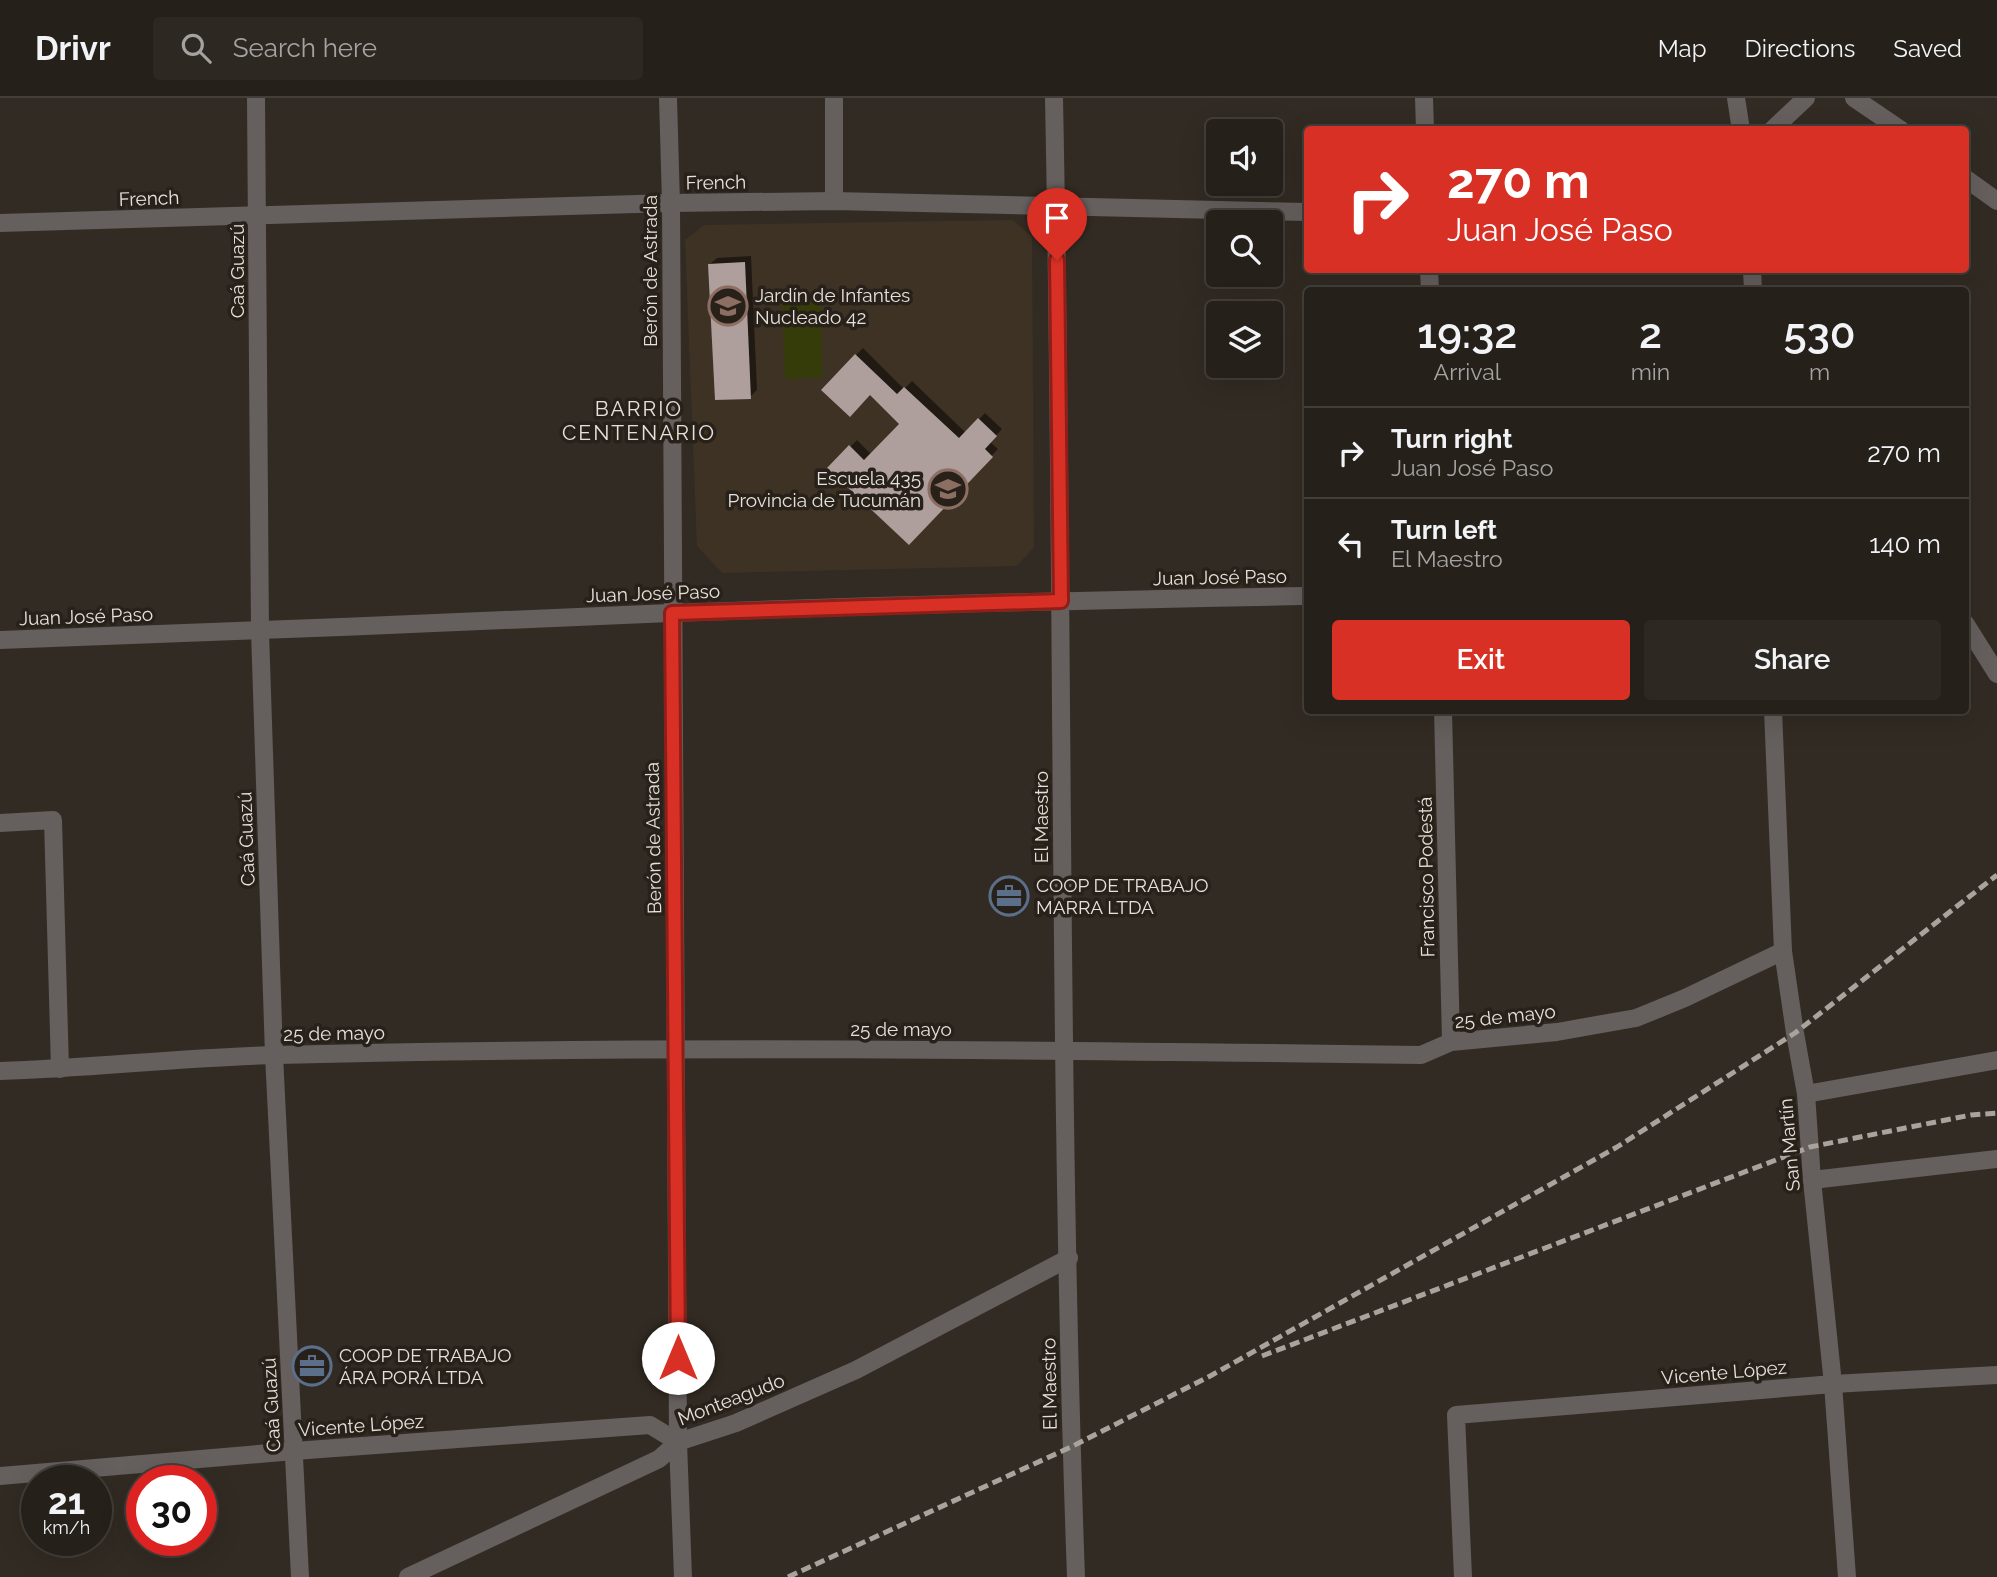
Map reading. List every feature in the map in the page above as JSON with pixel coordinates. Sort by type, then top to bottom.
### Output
[{"type":"street","name":"Caá Guazú","points":[[256,98],[260,632],[274,1055],[300,1577]]},
{"type":"street","name":"Berón de Astrada","points":[[668,98],[671,203],[678,1442],[683,1577]]},
{"type":"street","points":[[834,98],[834,201]]},
{"type":"street","name":"El Maestro","points":[[1054,98],[1061,601],[1063,1050],[1076,1577]]},
{"type":"street","points":[[1424,98],[1425,126]]},
{"type":"street","points":[[1736,98],[1740,126]]},
{"type":"street","points":[[1776,126],[1806,98]]},
{"type":"street","points":[[1854,98],[1895,126]]},
{"type":"street","points":[[1969,181],[1997,201]]},
{"type":"street","name":"French","points":[[0,223],[671,203],[834,201],[1304,212]]},
{"type":"street","name":"Juan José Paso","points":[[0,640],[260,632],[672,613],[1304,596]]},
{"type":"street","points":[[1969,629],[1997,674]]},
{"type":"street","name":"Francisco Podestá","points":[[1443,714],[1451,1042]]},
{"type":"street","name":"San Martín","points":[[1773,714],[1783,951],[1794,1033],[1806,1094],[1833,1384],[1847,1577]]},
{"type":"street","points":[[0,823],[53,820],[60,1069]]},
{"type":"street","name":"25 de mayo","points":[[0,1071],[274,1055],[676,1050],[1063,1050],[1421,1055],[1451,1042],[1557,1032],[1636,1018],[1685,998],[1783,951]]},
{"type":"street","points":[[1806,1094],[1997,1060]]},
{"type":"street","points":[[1812,1180],[1997,1159]]},
{"type":"street","name":"Monteagudo","points":[[408,1577],[659,1459],[678,1442],[736,1423],[856,1370],[1069,1258]]},
{"type":"street","name":"Vicente López","points":[[1462,1577],[1456,1415],[1833,1384],[1997,1375]]},
{"type":"street","name":"Vicente López","points":[[0,1476],[650,1425],[678,1442]]},
{"type":"shaded area","points":[[1013,220],[1032,237],[1034,547],[1017,566],[722,573],[697,546],[685,240],[704,225]]},
{"type":"green space","points":[[820,297],[823,377],[785,379],[782,299]]},
{"type":"building","points":[[745,262],[751,399],[715,400],[708,264]]},
{"type":"building","points":[[855,354],[897,394],[904,387],[959,438],[978,418],[997,436],[985,449],[993,457],[909,545],[827,468],[849,445],[864,460],[899,424],[870,395],[850,417],[821,390]]},
{"type":"railway","points":[[788,1577],[1071,1447],[1212,1375],[1617,1147],[1795,1033],[1997,875]]},
{"type":"railway","points":[[1262,1356],[1810,1147],[1971,1115],[1997,1113]]},
{"type":"place","name":"Jardín de Infantes Nucleado 42","points":[[728,306]]},
{"type":"place","name":"Escuela 435 Provincia de Tucumán","points":[[948,489]]},
{"type":"place","name":"COOP DE TRABAJO MARRA LTDA","points":[[1009,896]]},
{"type":"place","name":"COOP DE TRABAJO ÁRA PORÁ LTDA","points":[[312,1366]]},
{"type":"district","name":"BARRIO CENTENARIO","points":[[639,421]]},
{"type":"route","points":[[678,1358],[672,613],[1061,601],[1057,260]]}]
